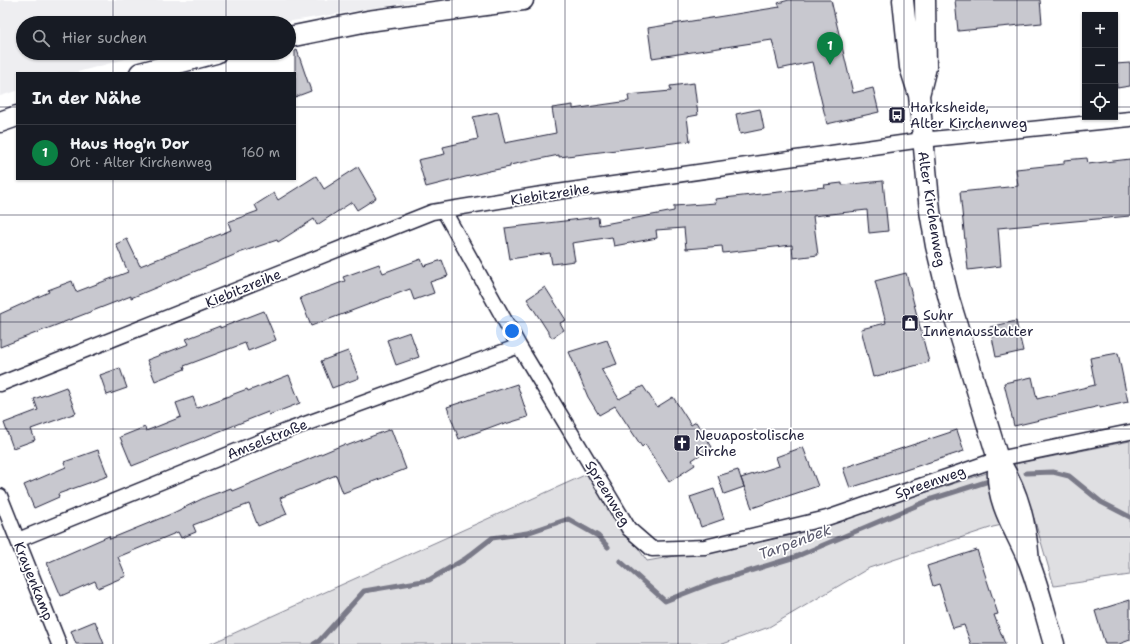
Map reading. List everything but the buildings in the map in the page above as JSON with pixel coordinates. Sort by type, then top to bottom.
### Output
[{"type":"main road","points":[[296,36],[368,22],[523,0]]},
{"type":"main road","name":"Alter Kirchenweg","points":[[903,0],[910,67],[919,96],[922,140],[930,211],[943,276],[998,459],[1010,478],[1026,528],[1029,562],[1054,644]]},
{"type":"main road","name":"Alter Kirchenweg","points":[[919,96],[926,67],[925,0]]},
{"type":"main road","points":[[144,72],[189,60]]},
{"type":"main road","points":[[0,122],[16,116]]},
{"type":"street","name":"Kiebitzreihe","points":[[0,384],[426,214],[536,195],[922,140],[1130,119]]},
{"type":"street","name":"Spreenweg","points":[[444,211],[519,346],[629,529],[652,549],[705,548],[827,518],[998,459],[1130,432]]},
{"type":"street","name":"Amselstraße","points":[[18,540],[286,431],[519,346]]},
{"type":"street","name":"Krayenkamp","points":[[0,496],[59,644]]},
{"type":"shaded area","points":[[0,0],[426,0],[296,20],[296,16],[16,16],[16,60],[122,60],[78,72],[16,72],[16,91],[0,96]]},
{"type":"shaded area","points":[[1130,441],[1130,575],[1054,586],[1034,518],[993,527],[869,568],[769,627],[723,644],[210,644],[587,474],[647,561],[789,536],[1015,464]]},
{"type":"waterway","name":"Tarpenbek","points":[[1026,473],[1053,472],[1069,476],[1101,502],[1130,517]]},
{"type":"waterway","name":"Tarpenbek","points":[[620,561],[665,601],[714,582],[795,557],[932,499],[989,481]]},
{"type":"waterway","name":"Tarpenbek","points":[[314,644],[319,641],[364,591],[429,580],[465,559],[492,538],[527,533],[568,519],[598,536],[608,547]]},
{"type":"place","name":"Haus Hog'n Dor","points":[[830,65]]},
{"type":"place","name":"Harksheide, Alter Kirchenweg","points":[[897,115]]},
{"type":"place","name":"Suhr Innenausstatter","points":[[910,323]]},
{"type":"place","name":"Neuapostolische Kirche","points":[[682,443]]}]
